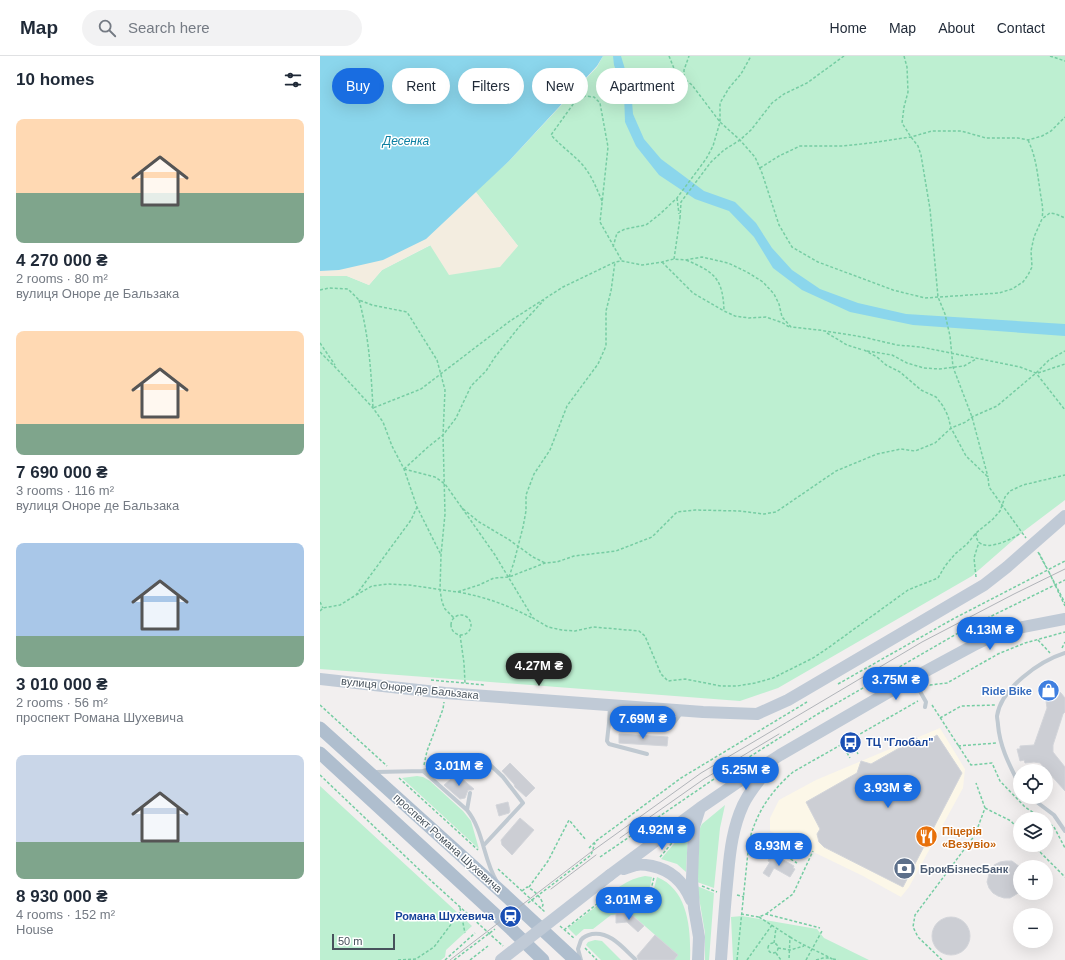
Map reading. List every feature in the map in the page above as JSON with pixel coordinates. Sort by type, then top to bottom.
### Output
[{"type":"main road","name":"проспект Романа Шухевича","points":[[320,728],[575,960]]},
{"type":"main road","name":"проспект Романа Шухевича","points":[[320,753],[511,929],[542,960]]},
{"type":"street","name":"вулиця Оноре де Бальзака","points":[[320,679],[445,692],[682,711],[757,714],[788,700],[984,585],[1007,567],[1030,542],[1065,516]]},
{"type":"street","points":[[504,955],[700,808],[780,755],[913,678],[976,644],[1012,629],[1065,619]]},
{"type":"street","points":[[721,960],[731,843],[735,826],[743,805],[751,790],[780,755]]},
{"type":"street","points":[[320,762],[335,767]]},
{"type":"street","points":[[698,960],[699,937],[694,908],[692,879],[694,827],[700,808]]},
{"type":"street","points":[[610,875],[637,864],[657,867],[669,872],[679,880],[687,892],[694,908]]},
{"type":"lane","points":[[1013,772],[1005,757],[999,737],[997,716],[1001,705],[1017,682],[1032,670],[1065,653]]},
{"type":"lane","points":[[913,678],[926,702],[925,707]]},
{"type":"lane","points":[[610,705],[607,741],[609,744],[646,754]]},
{"type":"lane","points":[[609,723],[670,728],[682,711]]},
{"type":"lane","points":[[363,767],[377,773],[393,773],[423,771],[468,759],[485,760],[503,777],[523,803],[484,845]]},
{"type":"lane","points":[[441,766],[453,776]]},
{"type":"lane","points":[[423,771],[472,816],[479,828],[491,871],[506,896]]},
{"type":"lane","points":[[466,810],[470,793]]},
{"type":"lane","points":[[1039,804],[1063,823],[1065,830]]},
{"type":"lane","points":[[581,960],[579,956],[579,943],[583,937],[593,934],[604,934],[609,936],[635,959]]},
{"type":"path","points":[[669,56],[674,68]]},
{"type":"path","points":[[685,68],[689,56]]},
{"type":"path","points":[[613,247],[617,234],[625,229],[646,225],[660,214],[676,198],[706,159],[713,146],[720,122],[720,103],[729,88],[741,74],[751,56]]},
{"type":"path","points":[[674,259],[681,202],[711,162],[724,150],[740,140],[751,130],[772,103],[784,94],[807,82],[844,56]]},
{"type":"path","points":[[904,56],[907,68],[908,92],[902,123],[910,137],[918,146],[923,165],[930,209],[938,297],[946,314],[953,367],[972,417],[990,487],[1030,542],[1048,570]]},
{"type":"path","points":[[1050,56],[1065,61]]},
{"type":"path","points":[[688,82],[720,122],[740,140],[755,157],[780,225],[792,247],[818,262],[892,290],[925,298],[999,292],[1012,289],[1023,282],[1032,267],[1034,237],[1042,219],[1044,208],[1036,159],[1028,140]]},
{"type":"path","points":[[602,201],[593,179],[581,163],[551,135],[570,107],[585,96],[594,97],[600,103],[608,147],[600,222],[622,261]]},
{"type":"path","points":[[760,168],[779,156],[800,146],[843,146],[910,137],[932,131],[962,131],[986,138],[1018,138],[1028,140],[1042,136],[1051,131],[1065,117]]},
{"type":"path","points":[[676,198],[680,218]]},
{"type":"path","points":[[1042,219],[1050,214],[1056,214],[1065,218]]},
{"type":"path","points":[[685,260],[702,257],[728,263],[763,282],[774,294],[779,304],[782,317],[791,328]]},
{"type":"path","points":[[373,408],[421,389],[510,321],[563,287],[615,262],[622,261],[642,265],[680,258],[705,268],[717,279],[724,294],[724,311]]},
{"type":"path","points":[[509,577],[518,547],[526,511],[526,494],[534,474],[550,450],[567,406],[598,364],[606,346],[606,311],[611,291],[615,262]]},
{"type":"path","points":[[662,262],[693,293],[735,316],[749,318],[766,317],[783,322],[791,328],[819,330],[863,337],[1020,367],[1036,373],[1065,410]]},
{"type":"path","points":[[320,290],[329,288],[348,289],[359,300],[372,305],[407,312],[437,360],[445,390],[443,435],[446,484],[440,590],[442,602],[454,618]]},
{"type":"path","points":[[404,469],[443,435],[456,418],[471,386],[486,371],[495,357],[519,327],[546,298]]},
{"type":"path","points":[[359,300],[366,326],[371,369],[373,408]]},
{"type":"path","points":[[826,332],[846,345],[892,355],[907,363],[924,368],[939,369],[964,366],[977,358]]},
{"type":"path","points":[[320,343],[337,369]]},
{"type":"path","points":[[864,350],[900,372],[921,390],[936,397],[943,406],[948,416],[951,428],[966,456],[988,477]]},
{"type":"path","points":[[457,592],[479,585],[494,578],[509,577],[545,563],[557,562],[574,556],[616,551],[652,537],[677,512],[695,510],[740,511],[764,514],[776,512],[836,470],[877,454],[901,449],[915,451],[935,443],[951,428],[997,406],[1049,360],[1065,351]]},
{"type":"path","points":[[320,352],[373,408],[383,422],[392,446],[404,469],[418,506],[441,555]]},
{"type":"path","points":[[1036,373],[1065,364]]},
{"type":"path","points":[[404,469],[435,477],[446,484],[509,577],[533,618]]},
{"type":"path","points":[[320,611],[323,608],[340,605],[372,586],[388,584],[409,585],[457,592],[481,596],[512,607],[548,626],[562,630],[575,631],[593,627],[639,631],[645,636],[661,674],[668,681],[685,679],[721,686],[737,686],[755,683],[773,678],[813,658],[908,590],[938,578],[955,554],[967,544],[976,533],[993,519],[1010,491],[1023,485],[1065,475]]},
{"type":"path","points":[[356,595],[411,520],[418,506]]},
{"type":"path","points":[[462,508],[479,522],[545,563]]},
{"type":"path","points":[[976,533],[976,538],[979,542],[986,545],[995,545],[1012,539],[1022,532]]},
{"type":"path","points":[[979,542],[974,558],[977,578],[982,573]]},
{"type":"path","points":[[1030,542],[1039,551],[1065,605]]},
{"type":"path","points":[[838,683],[953,619],[1065,561]]},
{"type":"path","points":[[600,857],[711,780],[822,712],[965,629],[1065,580]]},
{"type":"path","points":[[320,602],[323,608]]},
{"type":"path","points":[[460,635],[469,631],[471,624],[470,621],[462,615],[454,618],[451,624],[452,630],[460,635],[465,684]]},
{"type":"path","points":[[913,678],[930,685],[947,683],[998,654],[1025,643],[1065,632]]},
{"type":"path","points":[[1038,640],[1054,658]]},
{"type":"path","points":[[426,680],[488,685]]},
{"type":"path","points":[[423,771],[427,751],[443,709],[445,692]]},
{"type":"path","points":[[737,960],[749,842],[758,815],[765,803],[783,781],[793,772],[923,698]]},
{"type":"path","points":[[589,848],[602,836],[681,778],[812,699]]},
{"type":"path","points":[[930,702],[971,765],[992,763],[1000,782],[1025,807],[1032,812]]},
{"type":"path","points":[[320,705],[547,914]]},
{"type":"path","points":[[940,718],[961,706],[1001,705]]},
{"type":"path","points":[[850,739],[858,754]]},
{"type":"path","points":[[958,746],[1001,743]]},
{"type":"path","points":[[842,744],[850,758]]},
{"type":"path","points":[[320,775],[427,877],[504,955]]},
{"type":"path","points":[[942,960],[918,937],[914,927],[915,915],[975,834],[985,808],[976,783]]},
{"type":"path","points":[[985,808],[1013,823]]},
{"type":"path","points":[[522,891],[529,887],[548,861],[569,820],[586,840]]},
{"type":"path","points":[[1053,826],[1065,848]]},
{"type":"path","points":[[749,842],[763,851],[767,845],[798,863]]},
{"type":"path","points":[[759,917],[766,914],[793,894],[813,851]]},
{"type":"path","points":[[1040,852],[1065,877]]},
{"type":"path","points":[[564,930],[597,904],[621,896],[650,894],[655,875]]},
{"type":"path","points":[[529,887],[543,902],[544,905],[541,909]]},
{"type":"path","points":[[460,908],[465,933]]},
{"type":"path","points":[[398,960],[416,958],[434,947],[461,911]]},
{"type":"path","points":[[741,914],[759,917],[804,946],[812,948],[834,960]]},
{"type":"path","points":[[766,914],[820,928]]},
{"type":"path","points":[[558,924],[598,960]]},
{"type":"path","points":[[747,960],[772,924]]},
{"type":"path","points":[[774,943],[776,928]]},
{"type":"path","points":[[806,960],[822,931]]},
{"type":"path","points":[[444,960],[475,933]]},
{"type":"path","points":[[789,960],[790,937]]},
{"type":"path","points":[[774,943],[777,944],[778,948],[790,950],[804,946]]},
{"type":"path","points":[[774,943],[769,945],[768,950],[772,953],[776,952]]},
{"type":"path","points":[[470,960],[488,946]]},
{"type":"path","points":[[776,952],[778,948]]},
{"type":"path","points":[[776,952],[781,960]]},
{"type":"path","points":[[816,960],[823,958],[838,960]]},
{"type":"shaded area","points":[[940,728],[965,769],[963,788],[909,887],[901,897],[863,876],[770,831],[770,818],[779,800],[816,780]]},
{"type":"green space","points":[[603,56],[1065,56],[1065,500],[1020,534],[972,576],[778,688],[740,701],[320,669],[320,276],[347,276],[369,285],[382,270],[431,245],[518,246],[475,191],[509,161],[562,104],[588,104],[588,77],[596,68],[596,104],[688,104],[688,68],[596,68]]},
{"type":"green space","points":[[417,776],[423,777],[430,781],[463,811],[471,821],[479,849],[402,778]]},
{"type":"green space","points":[[320,786],[472,926],[446,950],[445,957],[441,960],[320,960]]},
{"type":"green space","points":[[725,805],[720,828],[714,888],[697,882],[700,828],[702,824]]},
{"type":"green space","points":[[688,834],[686,872],[677,864],[661,859],[678,839]]},
{"type":"green space","points":[[645,876],[652,877],[649,892],[625,894],[600,900],[627,882]]},
{"type":"green space","points":[[657,877],[668,883],[676,891],[682,901],[686,912],[690,937],[690,960],[674,960],[678,955],[630,913],[611,915],[593,929],[584,929],[576,936],[568,928],[598,905],[611,900],[652,896]]},
{"type":"green space","points":[[697,886],[714,893],[709,960],[705,960],[705,933]]},
{"type":"green space","points":[[742,916],[817,929],[824,938],[869,960],[733,960],[731,917]]},
{"type":"green space","points":[[595,940],[602,941],[621,960],[601,960],[586,945],[588,942]]},
{"type":"sand","points":[[475,191],[518,246],[500,267],[449,275],[430,245],[382,270],[369,285],[347,276],[320,276],[320,271],[339,270],[425,239]]},
{"type":"water","name":"Десенка","points":[[320,56],[603,56],[597,66],[588,76],[588,68],[532,68],[532,104],[562,104],[509,161],[426,239],[383,260],[339,270],[320,271]]},
{"type":"water","points":[[613,56],[621,56],[625,68],[615,68]]},
{"type":"water","points":[[624,104],[632,104],[633,114],[644,139],[661,159],[704,191],[735,202],[756,223],[772,248],[792,270],[820,289],[858,303],[906,314],[1065,324],[1065,336],[913,325],[850,312],[802,290],[773,268],[754,237],[729,211],[695,199],[659,175],[636,146],[625,122]]},
{"type":"building","points":[[1047,682],[1065,698],[1065,712],[1053,745],[1053,752],[1065,767],[1065,791],[1053,778],[1053,764],[1041,764],[1034,762],[1025,763],[1024,760],[1020,761],[1017,749],[1020,749],[1020,746],[1034,745],[1047,708],[1046,701],[1037,691]]},
{"type":"building","points":[[619,734],[668,737],[667,746],[619,743]]},
{"type":"building","points":[[937,735],[962,773],[903,887],[824,847],[819,842],[817,834],[820,829],[806,802],[857,773],[861,761],[871,764],[917,738],[921,745]]},
{"type":"building","points":[[510,763],[535,788],[526,797],[515,787],[502,771]]},
{"type":"building","points":[[455,773],[474,789],[468,790],[465,798],[460,799],[444,785],[451,779],[455,779]]},
{"type":"building","points":[[508,802],[509,813],[499,816],[496,805]]},
{"type":"building","points":[[520,818],[534,830],[512,855],[502,845],[501,840]]},
{"type":"building","points":[[771,855],[777,858],[778,857],[794,866],[793,868],[795,869],[790,877],[774,868],[769,877],[763,873],[770,862],[768,861]]},
{"type":"building","points":[[1000,862],[1013,862],[1013,896],[1010,898],[1004,898],[993,893],[987,882],[990,870],[994,865]]},
{"type":"building","points":[[616,913],[630,913],[644,926],[638,932],[627,922],[616,923]]},
{"type":"building","points":[[951,917],[964,923],[970,936],[964,949],[951,955],[938,949],[932,936],[938,923]]},
{"type":"building","points":[[655,935],[678,955],[674,960],[638,960],[637,956]]},
{"type":"tram line","points":[[450,960],[591,852],[701,773],[922,642],[1065,569]]},
{"type":"tram line","points":[[620,838],[704,779],[779,734]]},
{"type":"tram line","points":[[551,889],[596,855]]},
{"type":"place","name":"Ride Bike","points":[[1048,691]]},
{"type":"place","name":"ТЦ \"Глобал\"","points":[[850,742]]},
{"type":"place","name":"Піцерія «Везувіо»","points":[[926,837]]},
{"type":"place","name":"БрокБізнесБанк","points":[[904,869]]},
{"type":"place","name":"Романа Шухевича","points":[[510,916]]}]
